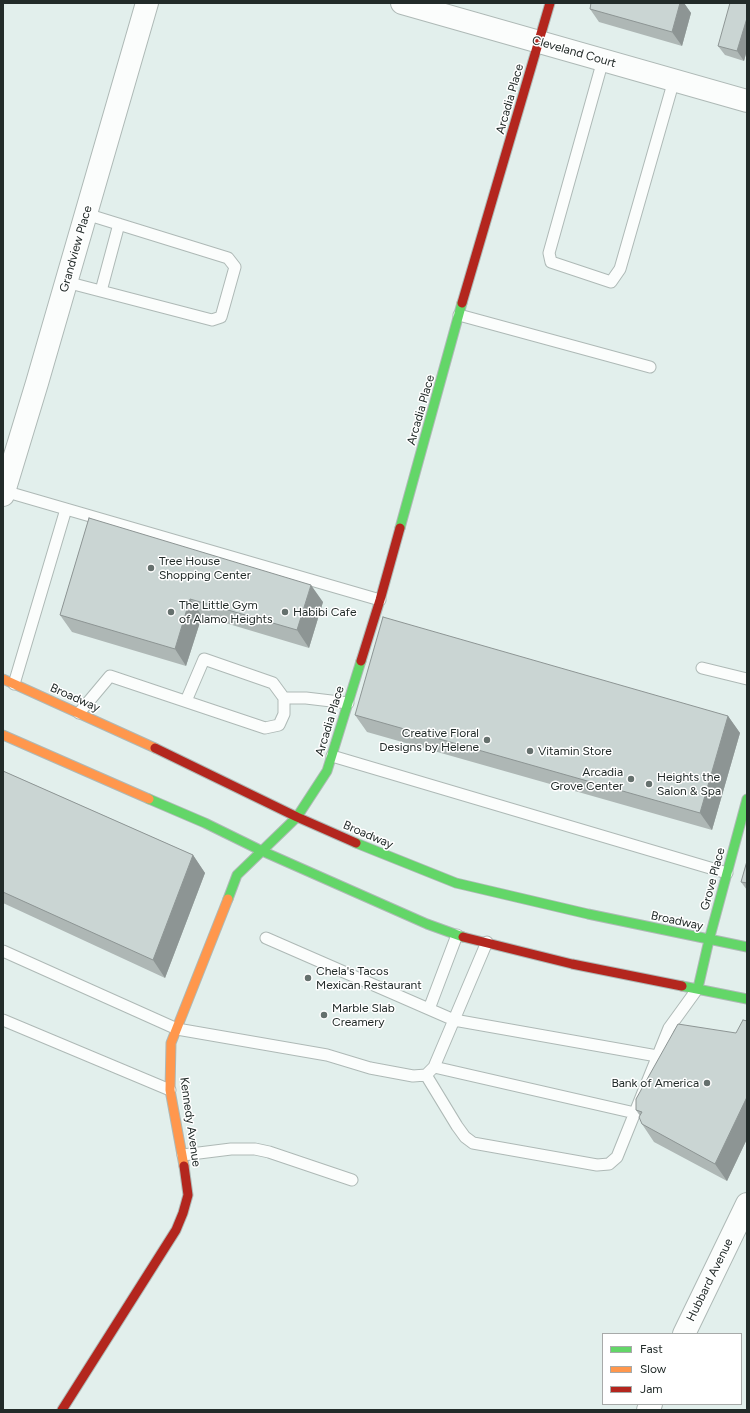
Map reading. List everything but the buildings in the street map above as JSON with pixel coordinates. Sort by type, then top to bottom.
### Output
[{"type":"street","name":"Grandview Place","points":[[4,493],[147,3]]},
{"type":"street","name":"Cleveland Court","points":[[402,3],[747,101]]},
{"type":"street","name":"Arcadia Place","points":[[297,817],[327,771],[332,756],[380,600],[550,3]]},
{"type":"street","name":"Broadway","points":[[3,679],[133,737],[297,817],[362,846],[456,883],[588,914],[747,947]]},
{"type":"street","points":[[3,735],[205,823],[262,851],[427,924],[457,935],[572,964],[747,999]]},
{"type":"street","name":"Grove Place","points":[[698,988],[709,940],[747,799]]},
{"type":"street","name":"Kennedy Avenue","points":[[62,1410],[176,1230],[183,1213],[188,1195],[183,1155],[170,1090],[171,1043],[237,875],[297,817]]},
{"type":"street","name":"Hubbard Avenue","points":[[685,1333],[744,1216]]},
{"type":"lane","points":[[603,60],[549,252],[551,262],[611,282],[620,269],[674,80]]},
{"type":"lane","points":[[66,282],[212,320],[221,317],[235,267],[228,258],[86,214]]},
{"type":"lane","points":[[101,291],[119,224]]},
{"type":"lane","points":[[460,315],[650,367]]},
{"type":"lane","points":[[4,493],[66,509],[380,600]]},
{"type":"lane","points":[[14,684],[66,509]]},
{"type":"lane","points":[[79,713],[110,676],[265,728],[279,725],[284,714],[284,698],[273,683],[204,659],[186,701]]},
{"type":"lane","points":[[702,668],[747,680]]},
{"type":"lane","points":[[284,698],[306,698],[348,703]]},
{"type":"lane","points":[[332,756],[727,873]]},
{"type":"lane","points":[[429,1009],[457,935]]},
{"type":"lane","points":[[266,938],[454,1020],[657,1056]]},
{"type":"lane","points":[[3,951],[177,1029],[326,1055],[370,1068],[413,1076],[426,1075],[434,1067],[487,942]]},
{"type":"lane","points":[[426,1075],[457,1126],[465,1137],[473,1143],[597,1165],[609,1164],[617,1157],[669,1028],[698,988]]},
{"type":"lane","points":[[3,1020],[170,1090]]},
{"type":"lane","points":[[434,1067],[635,1113]]},
{"type":"lane","points":[[183,1155],[231,1149],[255,1149],[269,1152],[352,1180]]},
{"type":"traffic: fast","points":[[400,528],[462,303]]},
{"type":"traffic: fast","points":[[228,899],[237,875],[297,817],[327,771],[361,661]]},
{"type":"traffic: fast","points":[[149,799],[427,924],[463,937]]},
{"type":"traffic: fast","points":[[698,988],[709,940],[747,799]]},
{"type":"traffic: fast","points":[[356,843],[456,883],[588,914],[747,947]]},
{"type":"traffic: fast","points":[[682,986],[747,999]]},
{"type":"traffic: slow","points":[[3,679],[155,748]]},
{"type":"traffic: slow","points":[[3,735],[149,799]]},
{"type":"traffic: slow","points":[[184,1166],[170,1090],[171,1043],[228,899]]},
{"type":"traffic: jam","points":[[462,303],[550,3]]},
{"type":"traffic: jam","points":[[361,661],[400,528]]},
{"type":"traffic: jam","points":[[155,748],[297,817],[356,843]]},
{"type":"traffic: jam","points":[[463,937],[572,964],[682,986]]},
{"type":"traffic: jam","points":[[62,1410],[176,1230],[188,1195],[184,1166]]},
{"type":"place","name":"Tree House Shopping Center","points":[[151,568]]},
{"type":"place","name":"The Little Gym of Alamo Heights","points":[[171,612]]},
{"type":"place","name":"Habibi Cafe","points":[[285,612]]},
{"type":"place","name":"Creative Floral Designs by Helene","points":[[487,740]]},
{"type":"place","name":"Vitamin Store","points":[[530,751]]},
{"type":"place","name":"Arcadia Grove Center","points":[[631,779]]},
{"type":"place","name":"Heights the Salon & Spa","points":[[649,784]]},
{"type":"place","name":"Chela's Tacos Mexican Restaurant","points":[[308,978]]},
{"type":"place","name":"Marble Slab Creamery","points":[[324,1015]]},
{"type":"place","name":"Bank of America","points":[[707,1083]]}]
